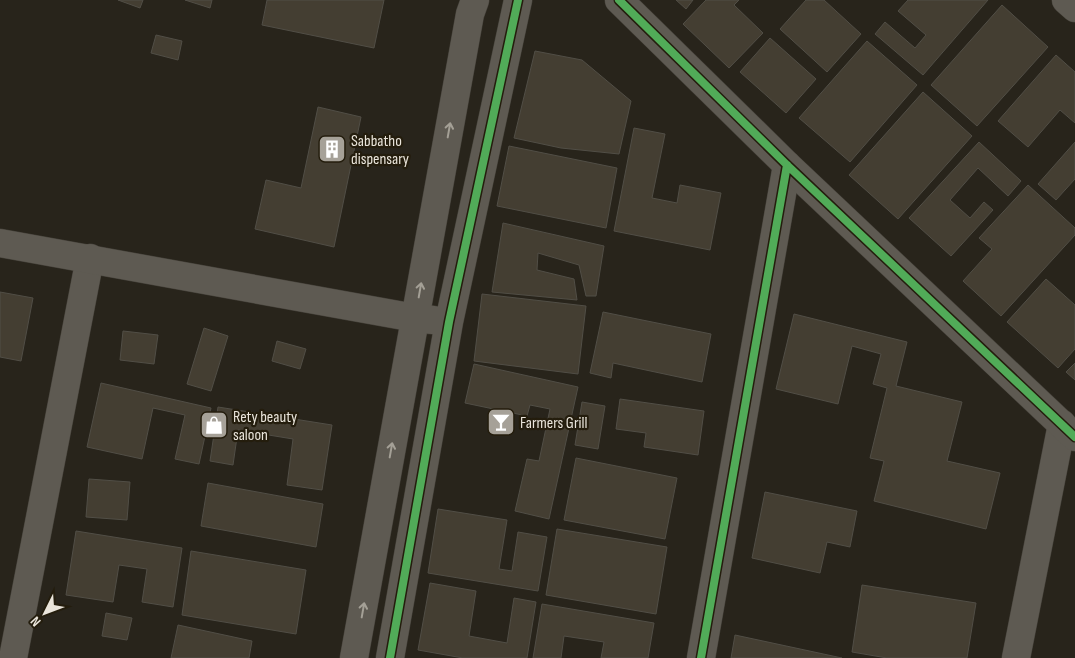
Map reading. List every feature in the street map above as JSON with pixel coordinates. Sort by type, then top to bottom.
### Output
[{"type":"street","points":[[354,658],[470,14],[475,0]]},
{"type":"street","points":[[390,658],[449,322],[518,0]]},
{"type":"street","points":[[620,0],[786,165],[1068,431],[1016,658]]},
{"type":"street","points":[[1066,0],[1075,8]]},
{"type":"street","points":[[701,658],[786,165]]},
{"type":"street","points":[[0,242],[415,318],[449,322]]},
{"type":"street","points":[[13,658],[90,258]]},
{"type":"building","points":[[118,0],[143,0],[140,8]]},
{"type":"building","points":[[185,0],[212,0],[210,8]]},
{"type":"building","points":[[267,0],[384,0],[374,48],[262,25]]},
{"type":"building","points":[[676,0],[693,0],[686,9]]},
{"type":"building","points":[[706,0],[739,0],[734,5],[763,33],[729,68],[683,24]]},
{"type":"building","points":[[806,0],[824,0],[861,34],[827,72],[780,29]]},
{"type":"building","points":[[908,0],[988,0],[923,75],[875,34],[885,22],[915,48],[926,35],[898,11]]},
{"type":"building","points":[[1002,5],[1048,47],[977,126],[931,85]]},
{"type":"building","points":[[156,35],[182,41],[178,60],[151,53]]},
{"type":"building","points":[[770,38],[816,79],[786,113],[740,72]]},
{"type":"building","points":[[867,41],[917,85],[850,162],[799,118]]},
{"type":"building","points":[[535,51],[582,60],[631,101],[619,154],[561,148],[514,138]]},
{"type":"building","points":[[1056,55],[1075,72],[1075,123],[1060,110],[1028,147],[998,121]]},
{"type":"building","points":[[923,92],[972,136],[898,219],[849,175]]},
{"type":"building","name":"Sabbatho dispensary","points":[[318,107],[361,117],[334,247],[255,229],[266,180],[301,188]]},
{"type":"building","points":[[634,128],[665,134],[652,198],[677,203],[680,185],[721,193],[710,250],[614,231]]},
{"type":"building","points":[[979,142],[1021,181],[1008,196],[978,168],[950,200],[970,218],[984,202],[993,210],[951,256],[909,218]]},
{"type":"building","points":[[1075,142],[1075,179],[1056,200],[1038,184]]},
{"type":"building","points":[[509,146],[617,168],[606,228],[497,206]]},
{"type":"building","points":[[1028,185],[1075,228],[1075,235],[1001,316],[963,281],[992,249],[979,238]]},
{"type":"building","points":[[503,223],[604,246],[596,296],[586,296],[579,265],[538,253],[537,270],[574,279],[577,300],[492,292]]},
{"type":"building","points":[[1046,279],[1075,305],[1075,349],[1058,368],[1007,322]]},
{"type":"building","points":[[0,292],[33,298],[21,361],[0,357]]},
{"type":"building","points":[[482,294],[586,306],[578,374],[474,361]]},
{"type":"building","points":[[603,312],[711,334],[702,382],[613,363],[611,378],[590,373]]},
{"type":"building","points":[[794,314],[907,342],[896,386],[962,402],[947,461],[1000,473],[986,529],[874,501],[884,461],[870,458],[887,388],[873,384],[881,354],[852,346],[838,404],[776,389]]},
{"type":"building","points":[[204,328],[228,336],[211,391],[187,384]]},
{"type":"building","points":[[123,331],[158,335],[154,364],[120,360]]},
{"type":"building","points":[[277,341],[306,349],[300,369],[272,361]]},
{"type":"building","points":[[1075,363],[1075,380],[1066,372]]},
{"type":"building","points":[[474,364],[578,387],[549,519],[515,511],[527,459],[539,461],[550,409],[530,405],[527,416],[465,403]]},
{"type":"building","points":[[101,383],[211,408],[199,464],[175,459],[185,415],[153,408],[142,459],[87,447]]},
{"type":"building","points":[[620,399],[704,411],[698,455],[644,447],[646,433],[616,429]]},
{"type":"building","points":[[582,402],[605,406],[598,449],[575,445]]},
{"type":"building","points":[[218,407],[332,425],[322,490],[287,485],[293,439],[238,430],[233,465],[210,461]]},
{"type":"building","points":[[576,458],[677,478],[665,539],[564,520]]},
{"type":"building","points":[[89,479],[130,482],[127,520],[86,517]]},
{"type":"building","points":[[208,483],[323,504],[316,547],[201,526]]},
{"type":"building","points":[[765,492],[857,511],[850,547],[827,542],[820,573],[752,558]]},
{"type":"building","points":[[438,509],[507,520],[499,569],[512,571],[518,532],[547,537],[538,591],[428,573]]},
{"type":"building","points":[[557,529],[667,547],[656,614],[546,595]]},
{"type":"building","points":[[76,531],[182,548],[173,607],[142,602],[147,569],[119,565],[113,602],[66,595]]},
{"type":"building","points":[[191,551],[306,570],[296,634],[182,615]]},
{"type":"building","points":[[430,583],[476,591],[469,636],[507,643],[514,598],[536,602],[527,658],[463,658],[418,650]]},
{"type":"building","points":[[862,585],[976,603],[967,658],[887,658],[852,652]]},
{"type":"building","points":[[542,604],[654,623],[648,658],[601,658],[604,642],[564,636],[561,658],[533,658]]},
{"type":"building","points":[[106,613],[132,618],[127,640],[102,636]]},
{"type":"building","points":[[178,625],[252,641],[249,658],[171,658]]},
{"type":"building","points":[[735,635],[842,658],[731,658]]},
{"type":"cycle path","points":[[390,658],[449,322],[518,0]]},
{"type":"cycle path","points":[[619,0],[787,165],[1075,437]]},
{"type":"cycle path","points":[[701,658],[787,165]]},
{"type":"place","name":"Sabbatho dispensary","points":[[332,149]]},
{"type":"place","name":"Farmers Grill","points":[[501,422]]},
{"type":"place","name":"Rety beauty saloon","points":[[214,425]]}]
